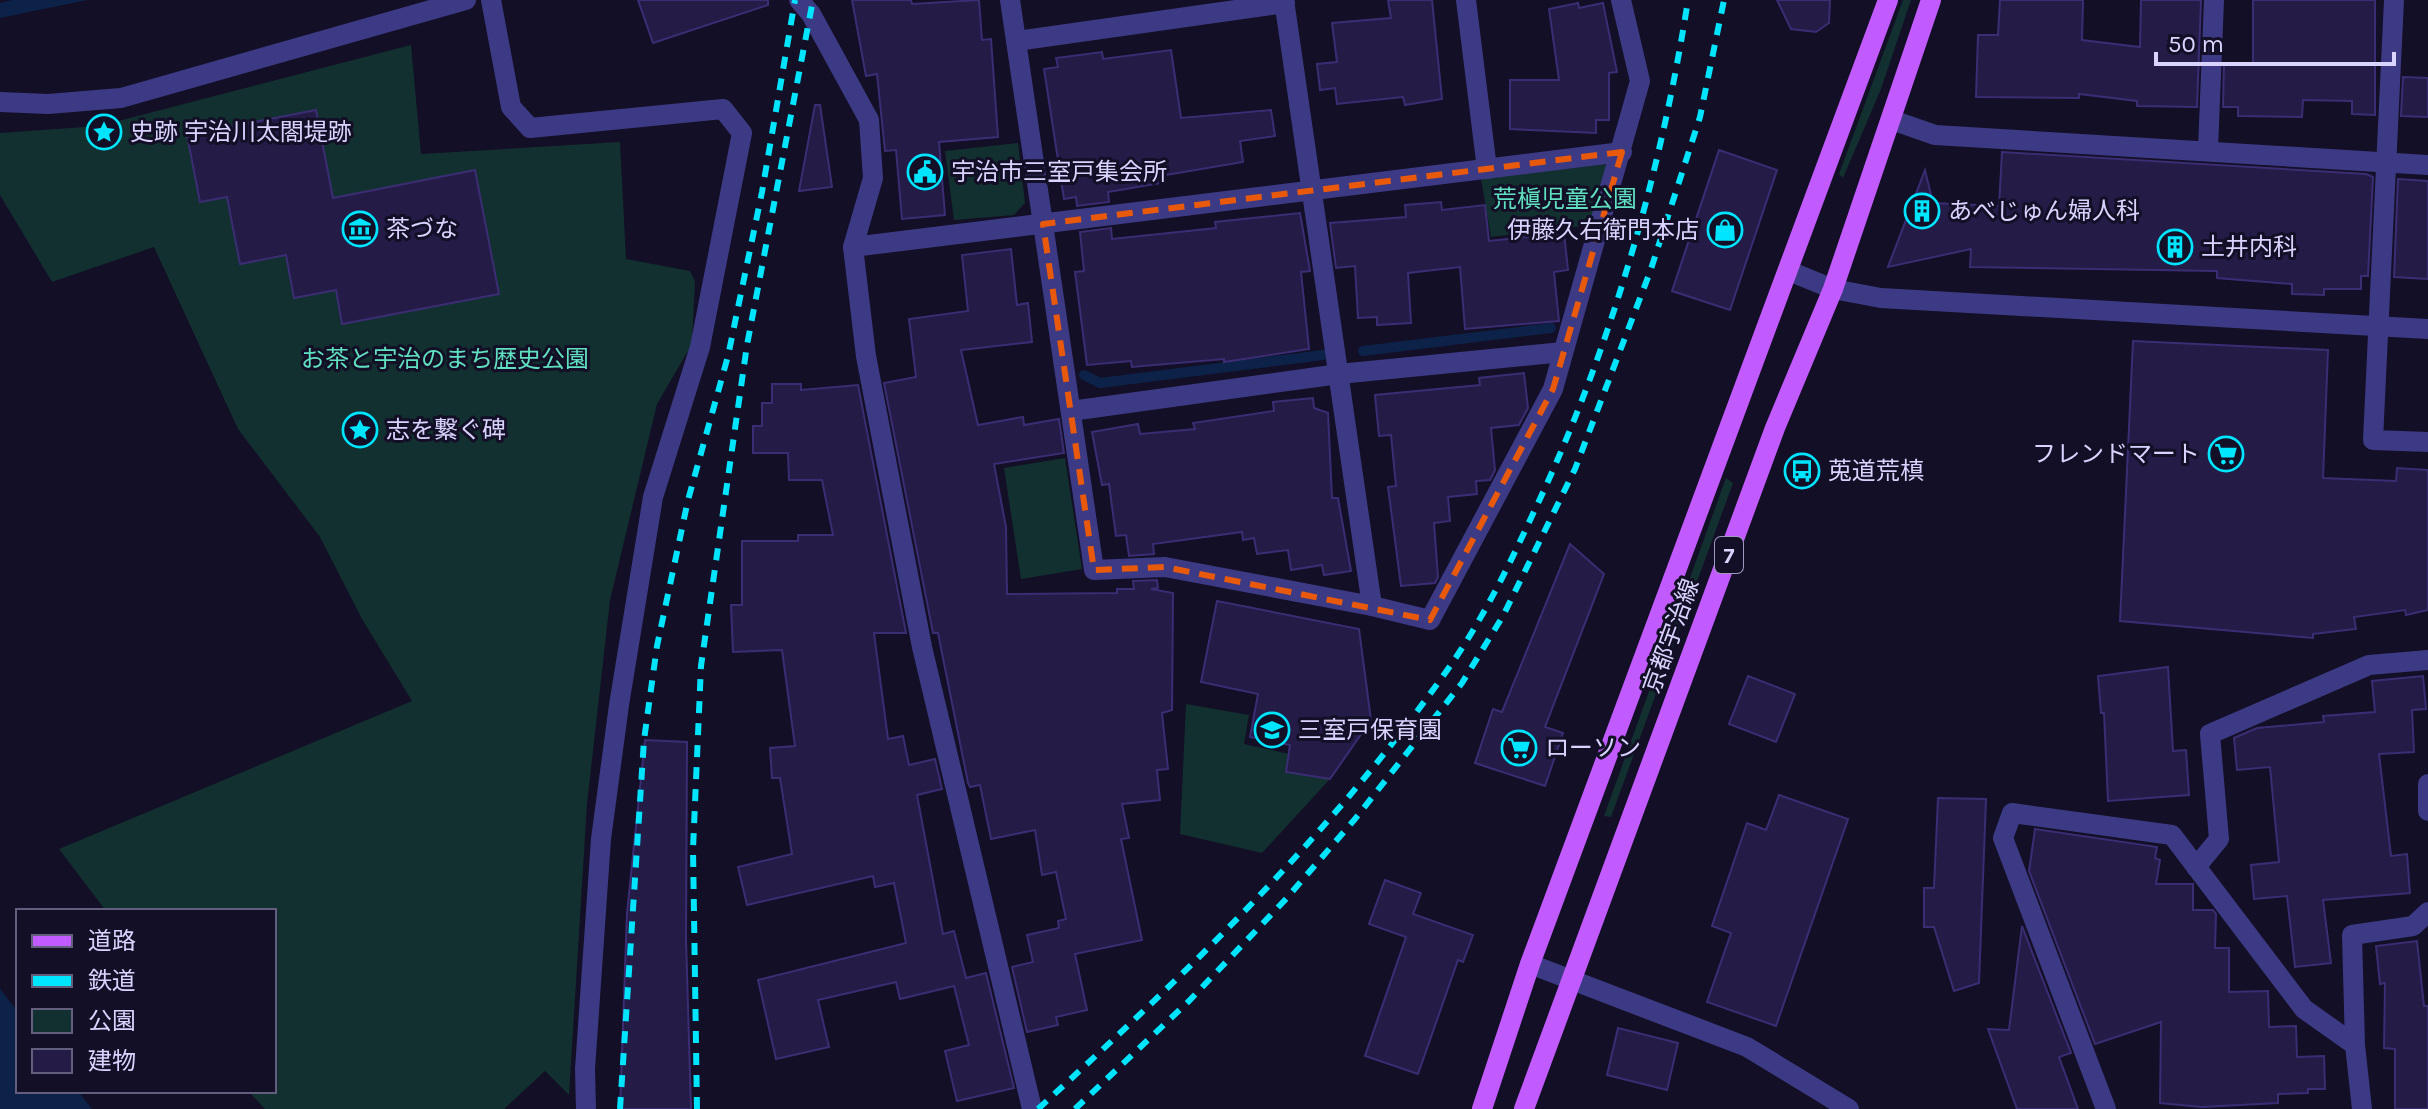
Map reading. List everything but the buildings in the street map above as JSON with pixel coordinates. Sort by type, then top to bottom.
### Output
[{"type":"main road","name":"京都宇治線","points":[[1482,1109],[1530,964],[1888,0]]},
{"type":"main road","name":"京都宇治線","points":[[1524,1109],[1775,428],[1833,289],[1931,0]]},
{"type":"street","points":[[0,102],[48,104],[121,98],[466,0]]},
{"type":"street","points":[[491,0],[511,107],[530,128],[723,109],[742,133],[700,347],[653,497],[619,705],[601,839],[585,1069],[586,1109]]},
{"type":"street","points":[[799,0],[819,27],[869,120],[873,178],[853,247],[866,356],[922,647],[1032,1109]]},
{"type":"street","points":[[1010,0],[1094,570],[1165,567],[1430,620],[1553,389],[1640,81],[1621,0]]},
{"type":"street","points":[[1466,0],[1487,169]]},
{"type":"street","points":[[2208,149],[2214,0]]},
{"type":"street","points":[[2394,0],[2373,440],[2428,442]]},
{"type":"street","points":[[1016,41],[1285,1],[1372,606]]},
{"type":"street","points":[[1892,120],[1935,135],[2208,149],[2428,165]]},
{"type":"street","points":[[853,247],[1622,152]]},
{"type":"street","points":[[1789,271],[1833,289],[1881,298],[2428,329]]},
{"type":"street","points":[[1071,411],[1339,374],[1563,352]]},
{"type":"street","points":[[2196,867],[2219,839],[2210,734],[2369,665],[2428,660]]},
{"type":"street","points":[[2428,784],[2428,811]]},
{"type":"street","points":[[2106,1109],[2003,838],[2012,813],[2172,835],[2304,1009],[2355,1045]]},
{"type":"street","points":[[2362,1109],[2355,1045],[2352,935],[2413,926],[2428,912]]},
{"type":"street","points":[[1530,964],[1747,1047],[1849,1109]]},
{"type":"highlighted area","points":[[1622,152],[1553,389],[1430,620],[1165,567],[1094,570],[1043,224]]},
{"type":"green space","points":[[1903,0],[1911,0],[1881,89],[1843,178],[1839,174]]},
{"type":"green space","name":"お茶と宇治のまち歴史公園","points":[[411,45],[421,154],[620,142],[626,259],[690,271],[695,281],[692,344],[657,404],[610,600],[587,804],[569,1095],[545,1071],[504,1109],[265,1109],[250,1093],[276,1093],[276,909],[104,909],[59,849],[412,701],[362,619],[320,537],[238,429],[154,247],[52,282],[0,195],[0,133],[99,126]]},
{"type":"green space","points":[[1018,143],[1025,203],[1014,215],[954,220],[945,151]]},
{"type":"green space","name":"荒槇児童公園","points":[[1606,164],[1592,225],[1491,237],[1481,179]]},
{"type":"green space","points":[[1065,458],[1082,569],[1021,579],[1004,468]]},
{"type":"green space","points":[[1726,478],[1733,483],[1611,817],[1604,816]]},
{"type":"green space","points":[[1186,704],[1249,715],[1244,744],[1289,754],[1286,772],[1330,779],[1262,853],[1180,834]]},
{"type":"water","points":[[12,0],[87,0],[0,18],[0,3]]},
{"type":"water","points":[[0,989],[16,1009],[16,1093],[80,1093],[92,1109],[0,1109]]},
{"type":"waterway","points":[[1363,351],[1551,328]]},
{"type":"waterway","points":[[1084,375],[1100,383],[1323,355]]},
{"type":"railway","points":[[620,1109],[644,740],[657,646],[688,500],[728,356],[762,192],[795,0]]},
{"type":"railway","points":[[697,1109],[693,849],[701,666],[747,345],[813,0]]},
{"type":"railway","points":[[1038,1109],[1149,1006],[1306,846],[1402,730],[1448,669],[1482,614],[1513,557],[1559,456],[1608,330],[1647,200],[1663,134],[1688,0]]},
{"type":"railway","points":[[1075,1109],[1189,1001],[1285,900],[1355,819],[1462,683],[1503,616],[1575,469],[1650,272],[1700,117],[1724,0]]},
{"type":"place","name":"史跡 宇治川太閤堤跡","points":[[104,132]]},
{"type":"place","name":"宇治市三室戸集会所","points":[[925,172]]},
{"type":"place","name":"あべじゅん婦人科","points":[[1922,211]]},
{"type":"place","name":"茶づな","points":[[360,229]]},
{"type":"place","name":"伊藤久右衛門本店","points":[[1725,230]]},
{"type":"place","name":"土井内科","points":[[2175,247]]},
{"type":"place","name":"志を繋ぐ碑","points":[[360,430]]},
{"type":"place","name":"フレンドマート","points":[[2226,454]]},
{"type":"place","name":"莵道荒槙","points":[[1802,471]]},
{"type":"place","name":"三室戸保育園","points":[[1272,730]]},
{"type":"place","name":"ローソン","points":[[1519,748]]}]
